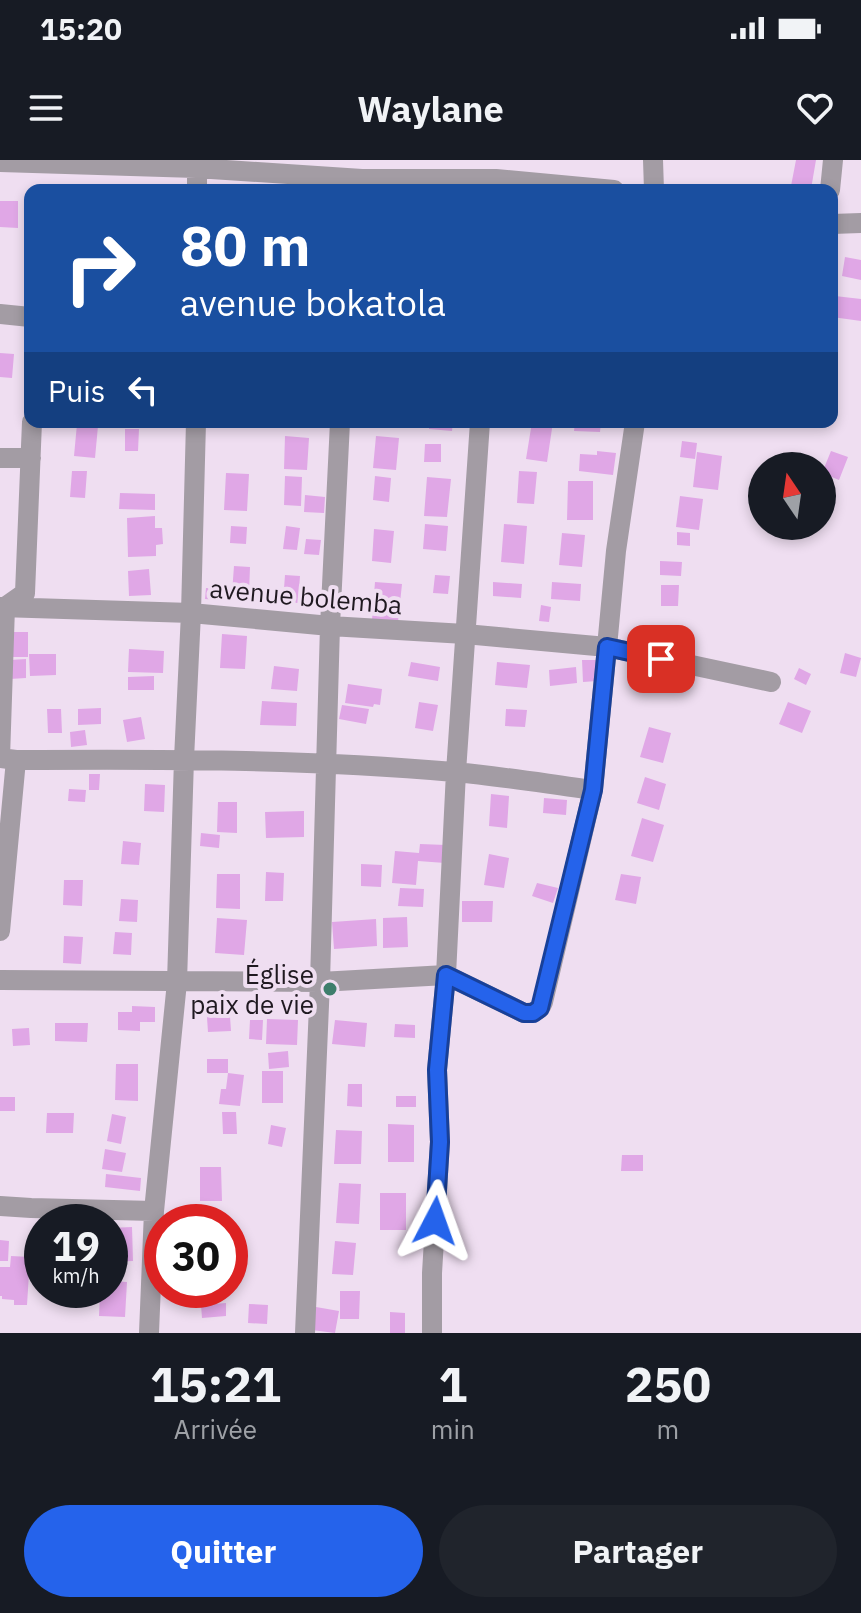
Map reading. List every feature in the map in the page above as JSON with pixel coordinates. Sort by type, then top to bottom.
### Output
[{"type":"street","points":[[653,160],[654,184]]},
{"type":"street","points":[[831,184],[833,160]]},
{"type":"street","points":[[0,162],[197,164],[362,176],[496,176],[563,184]]},
{"type":"street","points":[[838,224],[861,223]]},
{"type":"street","points":[[0,314],[24,316]]},
{"type":"street","points":[[0,931],[6,759],[3,607],[25,593],[32,428]]},
{"type":"street","points":[[155,1204],[177,982],[196,428]]},
{"type":"street","points":[[305,1333],[340,428]]},
{"type":"street","points":[[432,1333],[432,1273],[440,1142],[437,1070],[446,975],[456,772],[480,428]]},
{"type":"street","points":[[0,980],[320,982],[446,975],[524,1013],[533,1013],[540,1008],[593,790],[616,551],[634,428]]},
{"type":"street","points":[[0,458],[31,458]]},
{"type":"street","name":"avenue bolemba","points":[[3,607],[191,613],[607,647],[771,682]]},
{"type":"street","points":[[6,759],[326,763],[456,772],[593,790]]},
{"type":"street","points":[[0,1206],[144,1211]]},
{"type":"street","points":[[149,1333],[150,1308]]},
{"type":"building","points":[[796,160],[816,160],[812,184],[791,184]]},
{"type":"building","points":[[0,201],[18,201],[18,228],[0,227]]},
{"type":"building","points":[[845,257],[861,260],[861,280],[842,276]]},
{"type":"building","points":[[838,296],[861,299],[861,321],[838,318]]},
{"type":"building","points":[[0,353],[14,354],[12,378],[0,377]]},
{"type":"building","points":[[77,428],[98,428],[95,458],[74,456]]},
{"type":"building","points":[[429,428],[452,428],[452,431]]},
{"type":"building","points":[[531,428],[552,428],[547,462],[526,459]]},
{"type":"building","points":[[574,428],[600,428],[600,432],[574,431]]},
{"type":"building","points":[[125,429],[139,429],[138,451],[125,451]]},
{"type":"building","points":[[285,436],[309,438],[307,470],[284,469]]},
{"type":"building","points":[[376,436],[399,438],[396,470],[373,468]]},
{"type":"building","points":[[682,441],[697,443],[695,459],[680,457]]},
{"type":"building","points":[[425,444],[441,444],[441,462],[424,462]]},
{"type":"building","points":[[597,451],[616,453],[613,475],[579,471],[580,454],[597,455]]},
{"type":"building","points":[[697,452],[722,456],[718,490],[693,487]]},
{"type":"building","points":[[836,453],[848,457],[839,480],[836,479]]},
{"type":"building","points":[[72,471],[87,471],[85,498],[70,497]]},
{"type":"building","points":[[519,471],[537,472],[534,504],[517,503]]},
{"type":"building","points":[[226,473],[249,474],[247,511],[224,510]]},
{"type":"building","points":[[285,476],[302,477],[301,506],[284,505]]},
{"type":"building","points":[[375,476],[391,478],[389,502],[373,500]]},
{"type":"building","points":[[427,477],[451,479],[447,517],[424,516]]},
{"type":"building","points":[[568,481],[593,481],[593,520],[567,520]]},
{"type":"building","points":[[120,493],[155,494],[155,510],[119,509]]},
{"type":"building","points":[[305,495],[325,497],[324,513],[304,512]]},
{"type":"building","points":[[680,496],[703,499],[699,530],[676,527]]},
{"type":"building","points":[[155,516],[155,528],[162,528],[163,544],[156,545],[156,556],[128,557],[127,518]]},
{"type":"building","points":[[425,524],[448,526],[446,551],[423,549]]},
{"type":"building","points":[[504,524],[527,526],[524,564],[501,562]]},
{"type":"building","points":[[231,526],[247,527],[246,544],[230,543]]},
{"type":"building","points":[[286,526],[300,528],[297,550],[283,549]]},
{"type":"building","points":[[374,529],[394,531],[391,563],[372,561]]},
{"type":"building","points":[[677,532],[690,533],[690,546],[677,545]]},
{"type":"building","points":[[562,533],[585,535],[582,567],[559,565]]},
{"type":"building","points":[[306,539],[321,540],[319,555],[304,554]]},
{"type":"building","points":[[660,561],[682,562],[681,576],[660,575]]},
{"type":"building","points":[[234,566],[250,567],[249,594],[232,593]]},
{"type":"building","points":[[149,569],[151,595],[129,596],[128,571]]},
{"type":"building","points":[[285,575],[300,576],[298,603],[283,602]]},
{"type":"building","points":[[435,575],[450,576],[448,594],[433,593]]},
{"type":"building","points":[[375,582],[402,584],[398,622],[372,620]]},
{"type":"building","points":[[493,582],[522,584],[521,598],[493,596]]},
{"type":"building","points":[[552,582],[581,584],[580,601],[551,599]]},
{"type":"building","points":[[661,585],[679,585],[678,606],[661,606]]},
{"type":"building","points":[[206,588],[231,589],[231,601],[205,599]]},
{"type":"building","points":[[541,605],[551,607],[549,622],[539,621]]},
{"type":"building","points":[[10,632],[28,632],[28,657],[10,657]]},
{"type":"building","points":[[222,634],[247,636],[245,669],[220,668]]},
{"type":"building","points":[[129,649],[164,651],[163,673],[128,672]]},
{"type":"building","points":[[845,653],[861,658],[856,677],[840,673]]},
{"type":"building","points":[[29,654],[56,654],[56,675],[30,676]]},
{"type":"building","points":[[26,659],[26,678],[10,679],[10,660]]},
{"type":"building","points":[[582,660],[596,660],[597,681],[583,682]]},
{"type":"building","points":[[411,662],[440,667],[438,681],[408,676]]},
{"type":"building","points":[[497,662],[530,665],[527,688],[495,685]]},
{"type":"building","points":[[274,666],[299,669],[297,691],[271,689]]},
{"type":"building","points":[[576,667],[577,683],[550,686],[549,670]]},
{"type":"building","points":[[799,668],[811,674],[806,685],[794,679]]},
{"type":"building","points":[[154,676],[154,690],[128,690],[128,677]]},
{"type":"building","points":[[348,684],[382,689],[380,705],[345,703]]},
{"type":"building","points":[[262,701],[297,703],[296,726],[260,725]]},
{"type":"building","points":[[419,702],[438,705],[433,731],[415,728]]},
{"type":"building","points":[[788,702],[811,711],[802,733],[779,724]]},
{"type":"building","points":[[342,705],[369,709],[366,724],[339,719]]},
{"type":"building","points":[[101,708],[101,724],[78,725],[78,709]]},
{"type":"building","points":[[47,709],[61,709],[62,733],[48,733]]},
{"type":"building","points":[[506,709],[527,710],[525,727],[505,726]]},
{"type":"building","points":[[141,717],[145,739],[127,742],[123,720]]},
{"type":"building","points":[[649,727],[671,733],[663,763],[640,757]]},
{"type":"building","points":[[85,730],[87,745],[71,747],[70,732]]},
{"type":"building","points":[[89,774],[100,774],[99,790],[89,790]]},
{"type":"building","points":[[645,777],[666,784],[659,810],[637,803]]},
{"type":"building","points":[[145,784],[165,785],[164,812],[144,811]]},
{"type":"building","points":[[69,789],[86,790],[85,802],[68,801]]},
{"type":"building","points":[[491,794],[509,796],[507,828],[489,826]]},
{"type":"building","points":[[544,798],[567,800],[566,815],[543,813]]},
{"type":"building","points":[[218,802],[237,802],[237,833],[217,832]]},
{"type":"building","points":[[304,811],[304,837],[266,838],[265,812]]},
{"type":"building","points":[[642,818],[664,825],[653,862],[631,856]]},
{"type":"building","points":[[201,833],[220,835],[219,848],[200,846]]},
{"type":"building","points":[[123,841],[141,843],[139,865],[121,864]]},
{"type":"building","points":[[420,844],[446,845],[445,863],[418,861],[416,885],[392,883],[395,851],[419,853]]},
{"type":"building","points":[[489,854],[509,858],[504,888],[484,885]]},
{"type":"building","points":[[361,864],[382,865],[381,887],[361,886]]},
{"type":"building","points":[[266,872],[284,873],[283,901],[265,901]]},
{"type":"building","points":[[217,874],[240,874],[240,909],[216,908]]},
{"type":"building","points":[[621,874],[641,877],[636,904],[615,900]]},
{"type":"building","points":[[64,880],[83,880],[82,906],[63,905]]},
{"type":"building","points":[[537,883],[558,888],[553,903],[532,896]]},
{"type":"building","points":[[400,888],[424,889],[423,907],[398,906]]},
{"type":"building","points":[[121,899],[138,900],[137,922],[119,921]]},
{"type":"building","points":[[462,901],[493,901],[492,922],[462,922]]},
{"type":"building","points":[[407,917],[408,947],[383,948],[383,918]]},
{"type":"building","points":[[217,918],[247,920],[244,955],[215,953]]},
{"type":"building","points":[[376,919],[377,946],[334,949],[332,922]]},
{"type":"building","points":[[115,932],[132,933],[131,955],[113,954]]},
{"type":"building","points":[[64,936],[83,937],[81,964],[63,963]]},
{"type":"building","points":[[229,1002],[231,1031],[208,1032],[206,1003]]},
{"type":"building","points":[[132,1006],[155,1007],[155,1022],[140,1022],[140,1031],[118,1030],[118,1012],[132,1012]]},
{"type":"building","points":[[267,1019],[298,1020],[297,1045],[266,1044]]},
{"type":"building","points":[[250,1020],[263,1020],[262,1040],[249,1039]]},
{"type":"building","points":[[335,1020],[367,1023],[365,1047],[332,1044]]},
{"type":"building","points":[[55,1023],[88,1023],[87,1042],[55,1041]]},
{"type":"building","points":[[395,1024],[415,1025],[415,1038],[394,1037]]},
{"type":"building","points":[[29,1028],[30,1045],[13,1046],[12,1029]]},
{"type":"building","points":[[288,1051],[289,1067],[269,1069],[268,1053]]},
{"type":"building","points":[[207,1059],[228,1059],[228,1073],[207,1073]]},
{"type":"building","points":[[116,1064],[138,1064],[138,1101],[115,1100]]},
{"type":"building","points":[[262,1071],[283,1071],[283,1103],[262,1103]]},
{"type":"building","points":[[228,1073],[244,1075],[240,1106],[219,1104],[221,1089],[226,1089]]},
{"type":"building","points":[[348,1084],[362,1084],[362,1107],[347,1106]]},
{"type":"building","points":[[396,1096],[416,1096],[416,1107],[396,1107]]},
{"type":"building","points":[[0,1097],[15,1097],[15,1111],[0,1111]]},
{"type":"building","points":[[222,1112],[236,1112],[237,1134],[223,1134]]},
{"type":"building","points":[[47,1113],[74,1113],[73,1133],[46,1133]]},
{"type":"building","points":[[112,1114],[126,1117],[121,1144],[107,1141]]},
{"type":"building","points":[[388,1124],[414,1125],[414,1162],[388,1162]]},
{"type":"building","points":[[271,1125],[286,1128],[282,1147],[268,1144]]},
{"type":"building","points":[[336,1130],[362,1131],[361,1164],[334,1164]]},
{"type":"building","points":[[105,1149],[126,1153],[122,1172],[102,1169]]},
{"type":"building","points":[[622,1155],[643,1155],[643,1171],[621,1171]]},
{"type":"building","points":[[200,1167],[221,1167],[222,1201],[200,1201]]},
{"type":"building","points":[[106,1174],[141,1178],[140,1191],[105,1187]]},
{"type":"building","points":[[339,1183],[361,1184],[359,1224],[336,1223]]},
{"type":"building","points":[[380,1193],[406,1193],[406,1230],[380,1230]]},
{"type":"building","points":[[128,1227],[132,1227],[133,1261],[128,1261]]},
{"type":"building","points":[[0,1240],[9,1241],[8,1261],[0,1261]]},
{"type":"building","points":[[335,1241],[356,1243],[353,1275],[332,1274]]},
{"type":"building","points":[[11,1256],[24,1257],[24,1305],[14,1305],[14,1300],[0,1296],[0,1267],[10,1267]]},
{"type":"building","points":[[340,1291],[360,1291],[359,1319],[340,1319]]},
{"type":"building","points":[[249,1304],[268,1305],[267,1324],[248,1323]]},
{"type":"building","points":[[316,1307],[339,1311],[335,1333],[312,1330]]},
{"type":"building","points":[[99,1308],[126,1308],[125,1317],[99,1316]]},
{"type":"building","points":[[201,1308],[226,1308],[226,1316],[202,1318]]},
{"type":"building","points":[[390,1312],[405,1313],[405,1333],[390,1333]]},
{"type":"place","name":"Église paix de vie","points":[[330,989]]},
{"type":"route","points":[[435,1221],[440,1142],[437,1070],[446,975],[524,1013],[533,1013],[540,1008],[593,790],[607,647],[661,659]]}]
